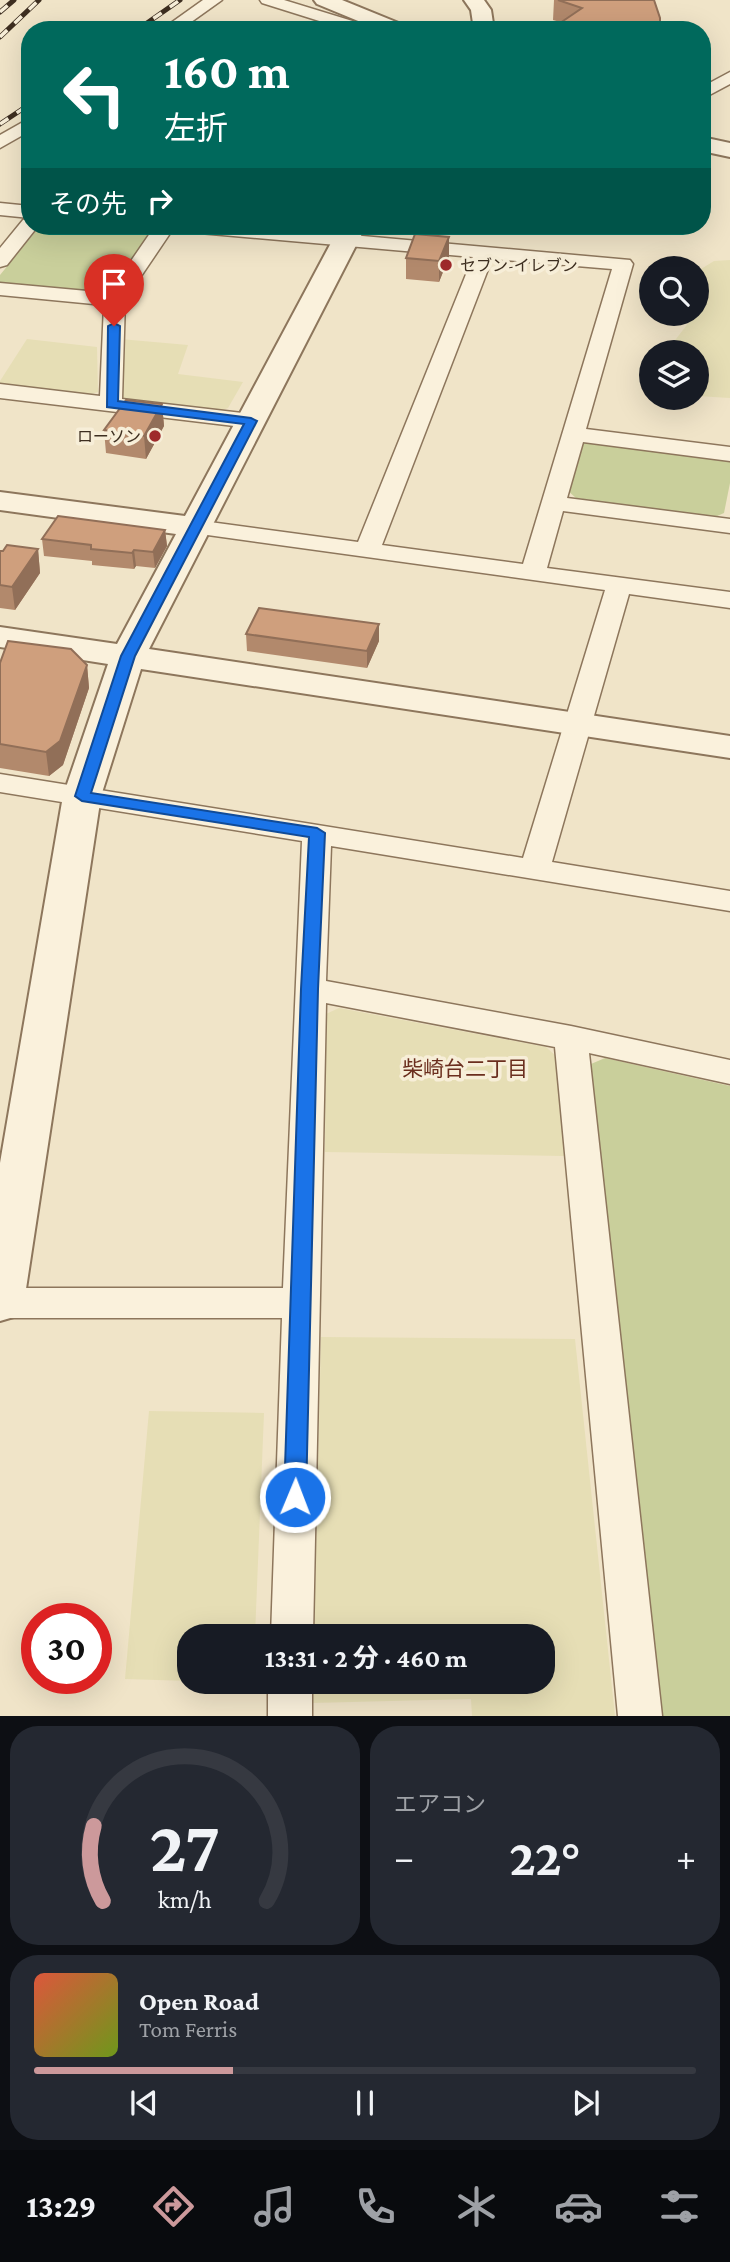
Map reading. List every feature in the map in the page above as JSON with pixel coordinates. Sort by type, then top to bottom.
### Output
[{"type":"street","points":[[182,21],[214,0]]},
{"type":"street","points":[[268,0],[318,6],[369,21]]},
{"type":"street","points":[[474,0],[481,10],[483,21]]},
{"type":"street","points":[[306,21],[318,6]]},
{"type":"street","points":[[318,6],[348,21]]},
{"type":"street","points":[[711,89],[730,77]]},
{"type":"street","points":[[0,143],[21,131]]},
{"type":"street","points":[[711,147],[730,150]]},
{"type":"street","points":[[0,209],[21,211]]},
{"type":"street","points":[[0,261],[21,235]]},
{"type":"street","points":[[111,404],[115,300],[159,235]]},
{"type":"street","points":[[300,1303],[0,1303],[82,796],[128,656],[348,235]]},
{"type":"street","points":[[370,235],[485,252],[624,264],[533,573]]},
{"type":"street","points":[[367,551],[485,252]]},
{"type":"street","points":[[0,289],[115,300]]},
{"type":"street","points":[[0,391],[251,421]]},
{"type":"street","points":[[573,434],[730,454]]},
{"type":"street","points":[[0,501],[730,600]]},
{"type":"street","points":[[554,503],[730,525]]},
{"type":"street","points":[[535,868],[619,585]]},
{"type":"street","points":[[0,637],[730,747]]},
{"type":"street","points":[[0,783],[730,901]]},
{"type":"street","points":[[292,1624],[300,1303],[317,833]]},
{"type":"street","points":[[310,989],[571,1038],[730,1072]]},
{"type":"street","points":[[571,1038],[640,1716]]},
{"type":"street","points":[[290,1694],[290,1716]]},
{"type":"shaded area","points":[[730,260],[730,398],[709,397],[709,340],[675,340],[686,326],[709,326],[709,264]]},
{"type":"shaded area","points":[[27,339],[97,347],[98,392],[85,396],[0,386],[0,381]]},
{"type":"shaded area","points":[[120,339],[188,345],[178,374],[243,382],[228,408],[220,411],[129,401],[121,397]]},
{"type":"shaded area","points":[[339,1008],[546,1047],[558,1058],[564,1156],[325,1152],[326,1014]]},
{"type":"shaded area","points":[[321,1337],[575,1339],[615,1716],[472,1716],[471,1699],[312,1703],[312,1694],[555,1694],[555,1624],[314,1624]]},
{"type":"shaded area","points":[[149,1411],[264,1413],[255,1624],[177,1624],[177,1681],[125,1679]]},
{"type":"green space","points":[[33,235],[150,235],[111,292],[103,295],[0,285],[0,275]]},
{"type":"green space","points":[[591,441],[730,461],[730,483],[724,513],[715,517],[576,498],[568,491],[581,443]]},
{"type":"green space","points":[[605,1058],[730,1086],[730,1716],[660,1716],[591,1064]]},
{"type":"building","points":[[558,0],[654,0],[660,21],[563,21],[582,8]]},
{"type":"building","points":[[415,235],[449,237],[439,261],[406,258]]},
{"type":"building","points":[[126,400],[162,404],[144,436],[104,430]]},
{"type":"building","points":[[58,516],[165,530],[153,552],[91,549],[91,545],[42,539]]},
{"type":"building","points":[[7,545],[38,549],[12,587],[0,585],[0,551]]},
{"type":"building","points":[[259,608],[379,624],[367,651],[246,634]]},
{"type":"building","points":[[8,641],[71,649],[87,665],[60,741],[46,752],[0,744],[0,663]]},
{"type":"railway","points":[[0,12],[14,0]]},
{"type":"railway","points":[[0,37],[39,0]]},
{"type":"railway","points":[[150,21],[180,0]]},
{"type":"railway","points":[[0,124],[21,110]]},
{"type":"place","name":"セブン-イレブン","points":[[446,265]]},
{"type":"place","name":"ローソン","points":[[155,436]]},
{"type":"district","name":"柴崎台二丁目","points":[[465,1069]]},
{"type":"route","points":[[114,326],[111,404],[251,421],[128,656],[82,796],[317,833],[295,1497]]}]
